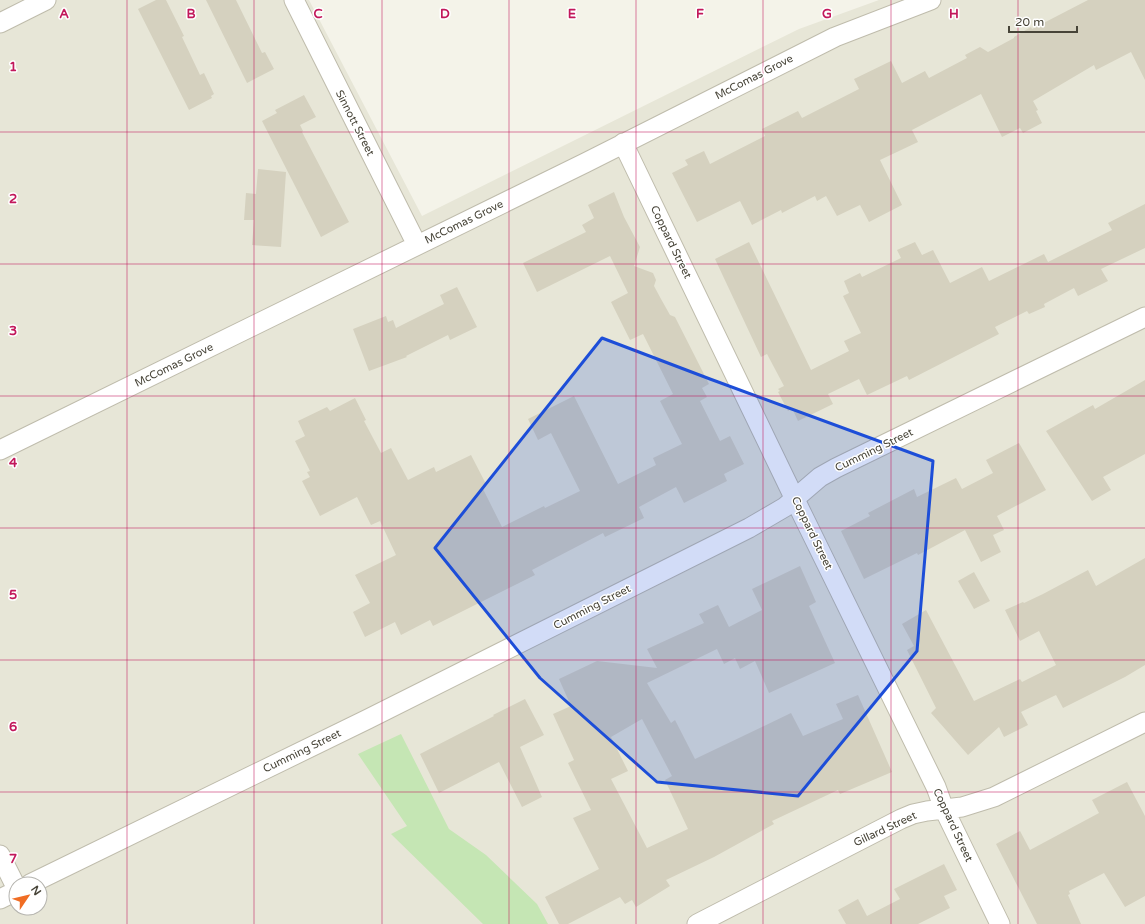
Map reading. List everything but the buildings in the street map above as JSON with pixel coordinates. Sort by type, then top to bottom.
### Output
[{"type":"street","points":[[0,23],[46,0]]},
{"type":"street","name":"Sinnott Street","points":[[294,0],[417,245]]},
{"type":"street","name":"McComas Grove","points":[[0,450],[623,143],[835,36],[932,0]]},
{"type":"street","name":"Coppard Street","points":[[623,143],[936,787],[944,809],[1000,924]]},
{"type":"street","name":"Cumming Street","points":[[46,876],[361,722],[742,531],[785,507],[820,478],[836,468],[1145,317]]},
{"type":"street","name":"Gillard Street","points":[[697,924],[912,814],[962,807],[994,797],[1145,722]]},
{"type":"street","points":[[0,855],[10,876]]},
{"type":"highlighted area","points":[[602,338],[933,461],[917,651],[798,796],[657,782],[540,678],[435,548]]},
{"type":"shaded area","points":[[0,0],[309,0],[422,216],[799,29],[879,0],[1145,0],[1145,924],[0,924]]},
{"type":"green space","points":[[401,734],[449,829],[486,855],[537,904],[548,924],[483,924],[391,834],[407,826],[358,754]]}]
